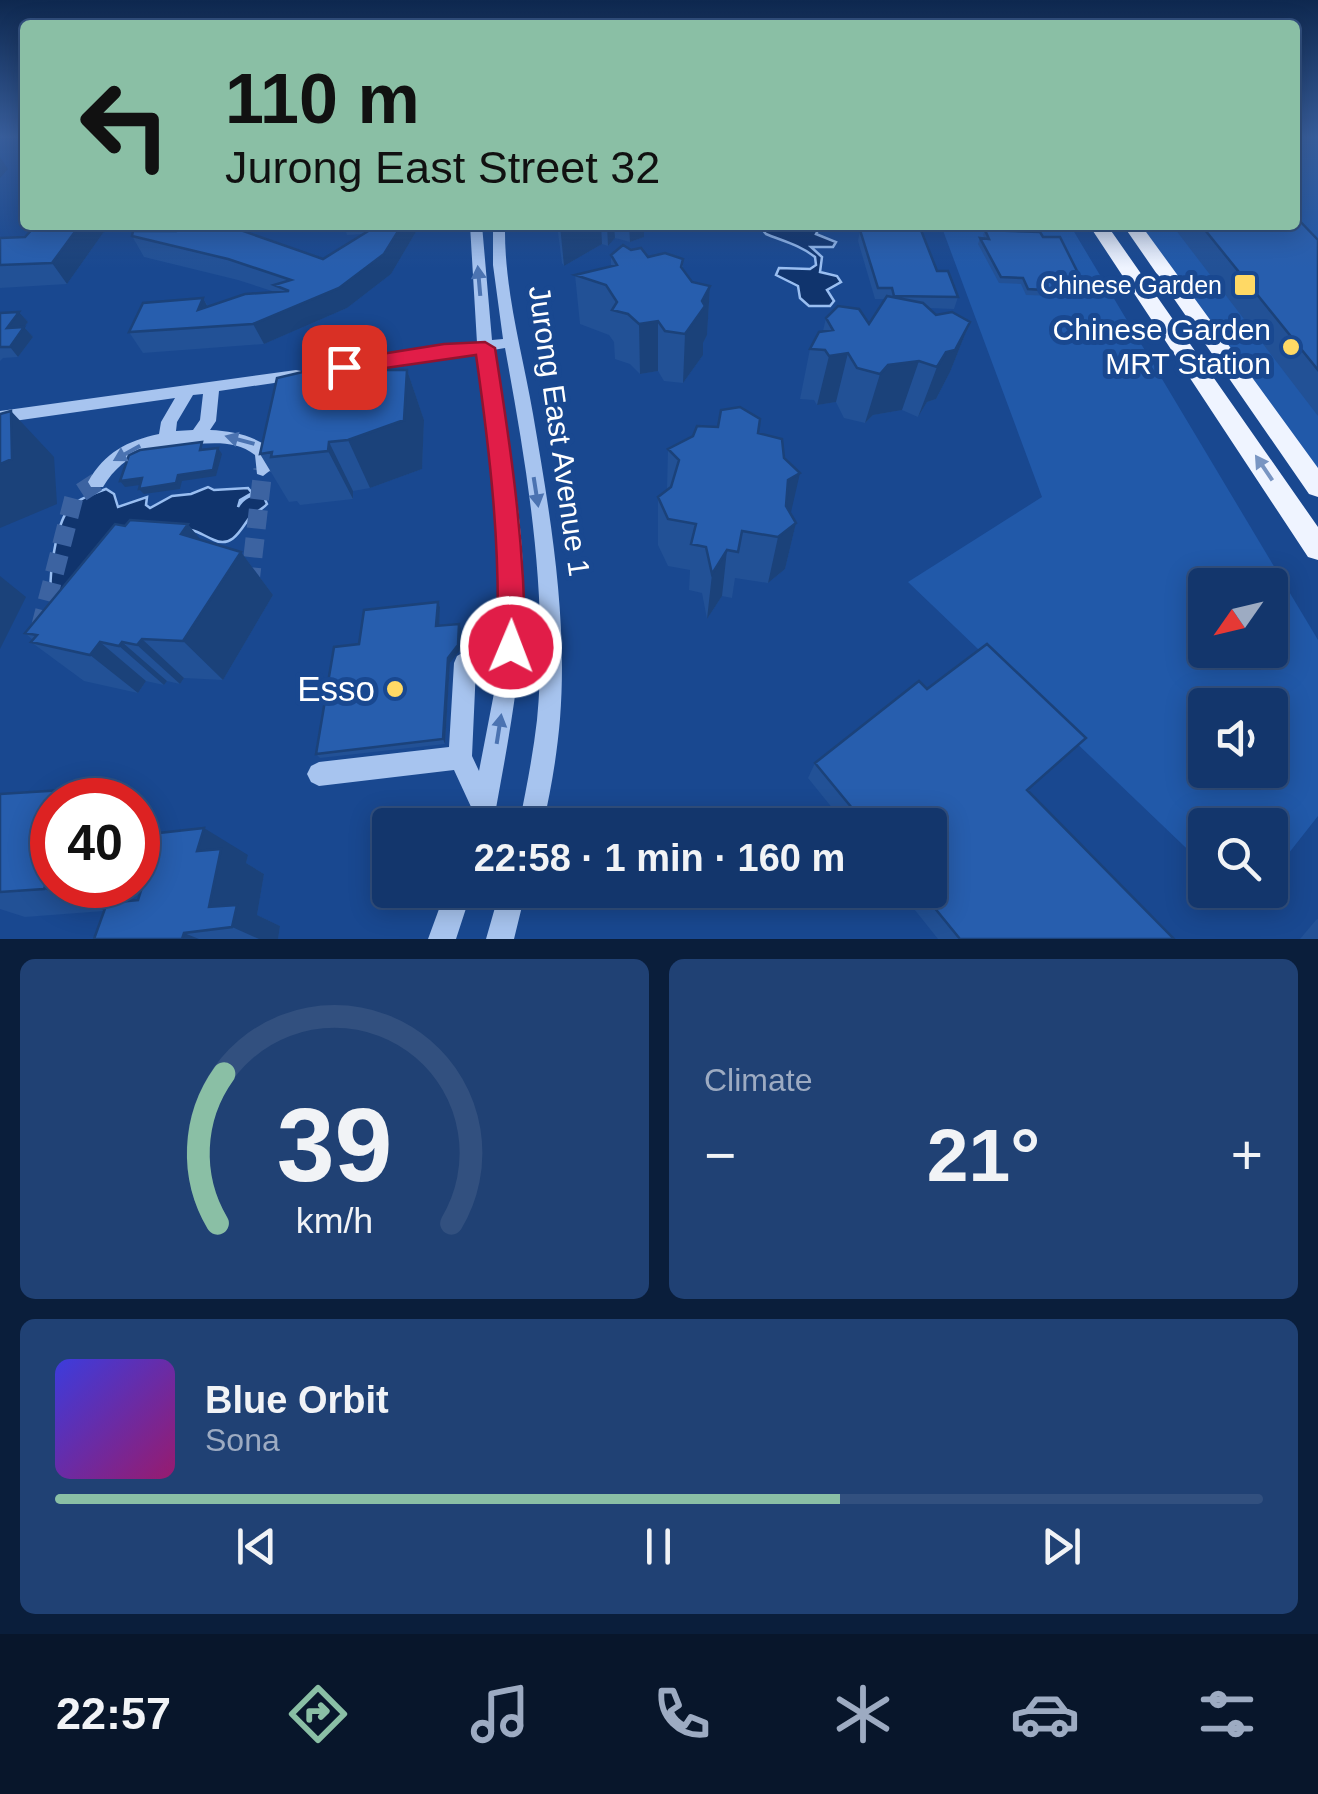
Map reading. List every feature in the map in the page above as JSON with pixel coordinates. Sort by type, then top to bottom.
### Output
[{"type":"main road","points":[[1101,230],[1318,549]]},
{"type":"main road","points":[[1136,230],[1318,487]]},
{"type":"street","name":"Jurong East Avenue 1","points":[[476,230],[485,343],[508,499],[512,571],[511,636],[485,808]]},
{"type":"street","name":"Jurong East Avenue 1","points":[[500,230],[547,562],[554,656],[533,808]]},
{"type":"street","points":[[0,417],[211,388],[512,338]]},
{"type":"street","points":[[196,438],[210,414],[211,388]]},
{"type":"street","points":[[168,441],[169,422],[187,391]]},
{"type":"street","points":[[98,482],[103,470],[130,449],[227,435],[256,443],[264,452],[263,469]]},
{"type":"street","points":[[479,808],[460,757],[464,662],[511,636]]},
{"type":"street","points":[[319,774],[460,757]]},
{"type":"street","points":[[442,939],[453,908]]},
{"type":"street","points":[[500,939],[509,908]]},
{"type":"shaded area","points":[[1300,180],[1318,180],[1318,487],[1136,230],[1300,230]]},
{"type":"shaded area","points":[[763,230],[818,230],[816,234],[836,242],[833,247],[811,247],[822,257],[820,272],[837,276],[841,282],[827,290],[834,301],[830,306],[809,306],[800,298],[798,286],[776,275],[779,268],[810,269],[816,265],[815,257]]},
{"type":"shaded area","points":[[943,230],[1073,230],[1275,568],[1188,568],[1188,668],[1288,668],[1288,590],[1318,640],[1318,816],[1288,854],[1288,808],[1188,808],[1188,850],[908,582],[1042,497]]},
{"type":"shaded area","points":[[208,487],[248,488],[252,493],[240,500],[238,507],[255,495],[263,495],[267,504],[227,542],[176,529],[54,605],[51,573],[55,545],[62,521],[73,504],[106,489],[114,494],[118,507],[147,497],[146,505],[150,508],[172,496]]},
{"type":"building","points":[[1300,221],[1318,240],[1318,370],[1205,230],[1300,230]]},
{"type":"building","points":[[31,230],[76,230],[52,263],[0,265],[0,238],[25,237]]},
{"type":"building","points":[[240,230],[323,259],[370,230],[399,230],[384,254],[339,288],[253,324],[129,332],[143,303],[203,298],[198,310],[245,294],[289,291],[274,285],[291,280],[228,259],[132,236],[133,231]]},
{"type":"building","points":[[860,230],[921,230],[937,271],[948,271],[958,297],[894,296],[892,288],[878,288]]},
{"type":"building","points":[[985,230],[1040,232],[1043,237],[1060,237],[1081,279],[1053,278],[1060,291],[1028,289],[1023,278],[1001,277],[980,238],[989,239]]},
{"type":"building","points":[[623,245],[631,250],[641,248],[648,257],[665,253],[683,259],[681,267],[692,282],[710,286],[702,301],[705,306],[685,334],[665,331],[658,321],[639,324],[628,314],[612,310],[617,302],[606,285],[575,275],[617,265],[611,255]]},
{"type":"building","points":[[887,296],[923,303],[936,315],[952,312],[970,322],[955,350],[946,352],[937,367],[919,361],[888,365],[880,374],[857,368],[848,353],[829,356],[825,350],[810,349],[819,332],[833,330],[826,318],[838,306],[859,309],[869,324]]},
{"type":"building","points":[[19,312],[7,328],[24,327],[10,347],[0,347],[0,313]]},
{"type":"building","points":[[341,363],[340,370],[407,370],[404,420],[348,440],[329,442],[328,451],[271,457],[272,452],[260,454],[277,378]]},
{"type":"building","points":[[740,407],[760,419],[758,433],[782,439],[784,458],[800,473],[788,480],[786,506],[796,523],[778,537],[742,531],[738,552],[727,550],[712,574],[706,547],[691,544],[696,524],[668,519],[658,497],[671,487],[679,460],[668,449],[693,436],[697,426],[718,427],[721,410]]},
{"type":"building","points":[[11,411],[12,459],[0,464],[0,414]]},
{"type":"building","points":[[202,442],[200,450],[218,448],[213,470],[178,475],[176,483],[139,489],[142,478],[120,481],[129,455]]},
{"type":"building","points":[[130,520],[188,524],[181,534],[241,552],[183,641],[142,639],[137,645],[122,642],[119,646],[100,642],[90,655],[31,642],[37,635],[25,633],[115,524],[125,526]]},
{"type":"building","points":[[438,602],[436,626],[459,624],[458,645],[448,658],[443,739],[316,754],[334,647],[359,644],[364,610]]},
{"type":"building","points":[[987,644],[1086,738],[1027,790],[1174,939],[960,939],[935,908],[947,908],[947,808],[852,808],[815,763],[919,681],[927,689]]},
{"type":"building","points":[[30,792],[30,890],[0,892],[0,794]]},
{"type":"building","points":[[204,828],[197,851],[221,849],[209,907],[237,905],[232,927],[184,933],[182,939],[94,939],[105,908],[160,908],[160,833]]},
{"type":"tunnel","points":[[246,583],[250,582],[263,469]]},
{"type":"tunnel","points":[[40,629],[74,497],[97,482]]},
{"type":"place","name":"Chinese Garden","points":[[1245,285]]},
{"type":"place","name":"Chinese Garden MRT Station","points":[[1291,347]]},
{"type":"place","name":"Esso","points":[[395,689]]},
{"type":"route","points":[[344,367],[444,350],[485,348],[508,499],[511,647]]}]
